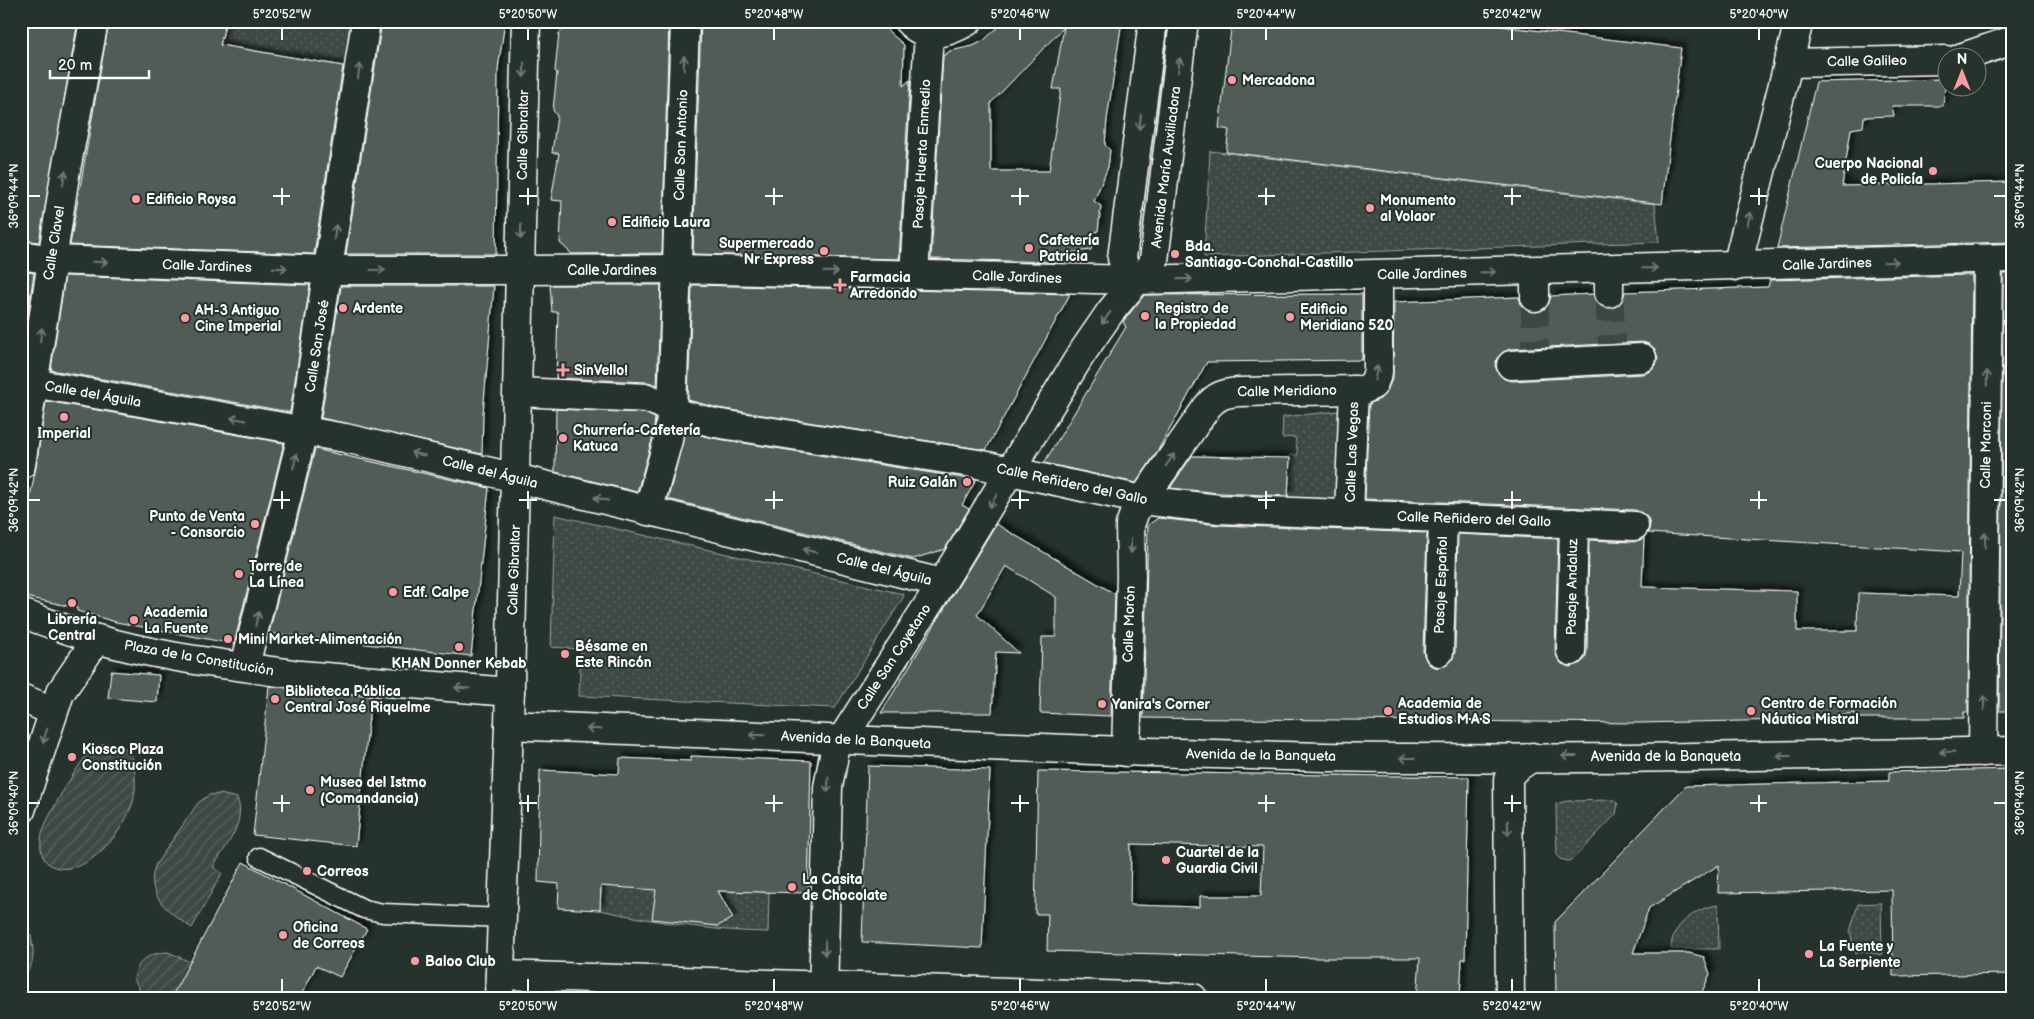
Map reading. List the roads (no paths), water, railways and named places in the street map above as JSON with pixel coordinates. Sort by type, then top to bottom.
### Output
[{"type":"street","name":"Calle Clavel","points":[[21,465],[27,382],[52,260],[64,175],[94,21]]},
{"type":"street","name":"Calle San José","points":[[245,666],[303,431],[330,270],[366,21]]},
{"type":"street","name":"Calle Gibraltar","points":[[500,986],[522,270],[524,49],[526,21]]},
{"type":"street","name":"Calle San Antonio","points":[[648,511],[668,440],[672,412],[685,21]]},
{"type":"street","name":"Pasaje Huerta Enmedio","points":[[914,274],[918,28],[950,30],[968,21]]},
{"type":"street","points":[[1137,280],[1125,268],[1122,258],[1153,21]]},
{"type":"street","name":"Avenida María Auxiliadora","points":[[1137,280],[1147,272],[1154,260],[1184,21]]},
{"type":"street","points":[[1737,266],[1799,21]]},
{"type":"street","points":[[1986,49],[2013,40]]},
{"type":"street","name":"Calle Galileo","points":[[1788,63],[1936,60]]},
{"type":"street","name":"Calle Jardines","points":[[21,255],[52,260],[330,270],[677,269],[1137,280],[1378,275],[1535,284],[1609,281],[1737,266],[2000,258]]},
{"type":"street","name":"Calle Marconi","points":[[1983,752],[2000,258]]},
{"type":"street","name":"Calle Meridiano","points":[[1142,500],[1207,408],[1218,396],[1239,392],[1354,390],[1369,388],[1378,372],[1378,275]]},
{"type":"street","name":"Calle San Cayetano","points":[[824,991],[829,774],[834,750],[942,583],[1080,356],[1111,311],[1137,280]]},
{"type":"street","points":[[1527,359],[1612,352],[1642,358]]},
{"type":"street","name":"Calle del Águila","points":[[27,382],[345,438],[942,583]]},
{"type":"street","name":"Calle Las Vegas","points":[[1349,514],[1354,390]]},
{"type":"street","name":"Calle Reñidero del Gallo","points":[[518,392],[636,396],[656,401],[672,412],[715,423],[978,464],[1142,500],[1219,509],[1634,526]]},
{"type":"street","name":"Calle Morón","points":[[1126,752],[1131,576],[1130,525],[1135,511],[1142,500]]},
{"type":"street","name":"Pasaje Español","points":[[1439,652],[1443,518]]},
{"type":"street","name":"Pasaje Andaluz","points":[[1571,651],[1574,523]]},
{"type":"street","name":"Plaza de la Constitución","points":[[21,612],[97,639],[300,675],[510,692]]},
{"type":"street","points":[[21,810],[60,693],[97,639]]},
{"type":"street","points":[[21,698],[53,711]]},
{"type":"street","name":"Avenida de la Banqueta","points":[[509,725],[1126,752],[1334,757],[1799,756],[2013,751]]},
{"type":"street","points":[[1510,998],[1508,780],[1511,772],[1532,757]]},
{"type":"street","points":[[500,986],[1193,998]]},
{"type":"lane","points":[[259,856],[364,909],[383,913],[503,918]]},
{"type":"tunnel","points":[[1609,293],[1612,344]]},
{"type":"tunnel","points":[[1535,297],[1535,347]]},
{"type":"place","name":"Mercadona","points":[[1232,80]]},
{"type":"place","name":"Cuerpo Nacional de Policía","points":[[1933,171]]},
{"type":"place","name":"Edificio Roysa","points":[[136,199]]},
{"type":"place","name":"Monumento al Volaor","points":[[1370,208]]},
{"type":"place","name":"Edificio Laura","points":[[612,222]]},
{"type":"place","name":"Cafetería Patricia","points":[[1029,248]]},
{"type":"place","name":"Supermercado Nr Express","points":[[824,251]]},
{"type":"place","name":"Bda. Santiago-Conchal-Castillo","points":[[1175,254]]},
{"type":"place","name":"Farmacia Arredondo","points":[[840,285]]},
{"type":"place","name":"Ardente","points":[[343,308]]},
{"type":"place","name":"Registro de la Propiedad","points":[[1145,316]]},
{"type":"place","name":"Edificio Meridiano 520","points":[[1290,317]]},
{"type":"place","name":"AH-3 Antiguo Cine Imperial","points":[[185,318]]},
{"type":"place","name":"SinVello!","points":[[563,370]]},
{"type":"place","name":"Imperial","points":[[64,417]]},
{"type":"place","name":"Churrería-Cafetería Katuca","points":[[563,438]]},
{"type":"place","name":"Ruiz Galán","points":[[967,482]]},
{"type":"place","name":"Punto de Venta - Consorcio","points":[[255,524]]},
{"type":"place","name":"Torre de La Línea","points":[[239,574]]},
{"type":"place","name":"Edf. Calpe","points":[[393,592]]},
{"type":"place","name":"Librería Central","points":[[72,603]]},
{"type":"place","name":"Academia La Fuente","points":[[134,620]]},
{"type":"place","name":"Mini Market-Alimentación","points":[[228,639]]},
{"type":"place","name":"KHAN Donner Kebab","points":[[459,647]]},
{"type":"place","name":"Bésame en Este Rincón","points":[[565,654]]},
{"type":"place","name":"Biblioteca Pública Central José Riquelme","points":[[275,699]]},
{"type":"place","name":"Yanira's Corner","points":[[1102,704]]},
{"type":"place","name":"Academia de Estudios M·A·S","points":[[1388,711]]},
{"type":"place","name":"Centro de Formación Náutica Mistral","points":[[1751,711]]},
{"type":"place","name":"Kiosco Plaza Constitución","points":[[72,757]]},
{"type":"place","name":"Museo del Istmo (Comandancia)","points":[[310,790]]},
{"type":"place","name":"Cuartel de la Guardia Civil","points":[[1166,860]]},
{"type":"place","name":"Correos","points":[[307,871]]},
{"type":"place","name":"La Casita de Chocolate","points":[[792,887]]},
{"type":"place","name":"Oficina de Correos","points":[[283,935]]},
{"type":"place","name":"La Fuente y La Serpiente","points":[[1809,954]]},
{"type":"place","name":"Baloo Club","points":[[415,961]]}]
